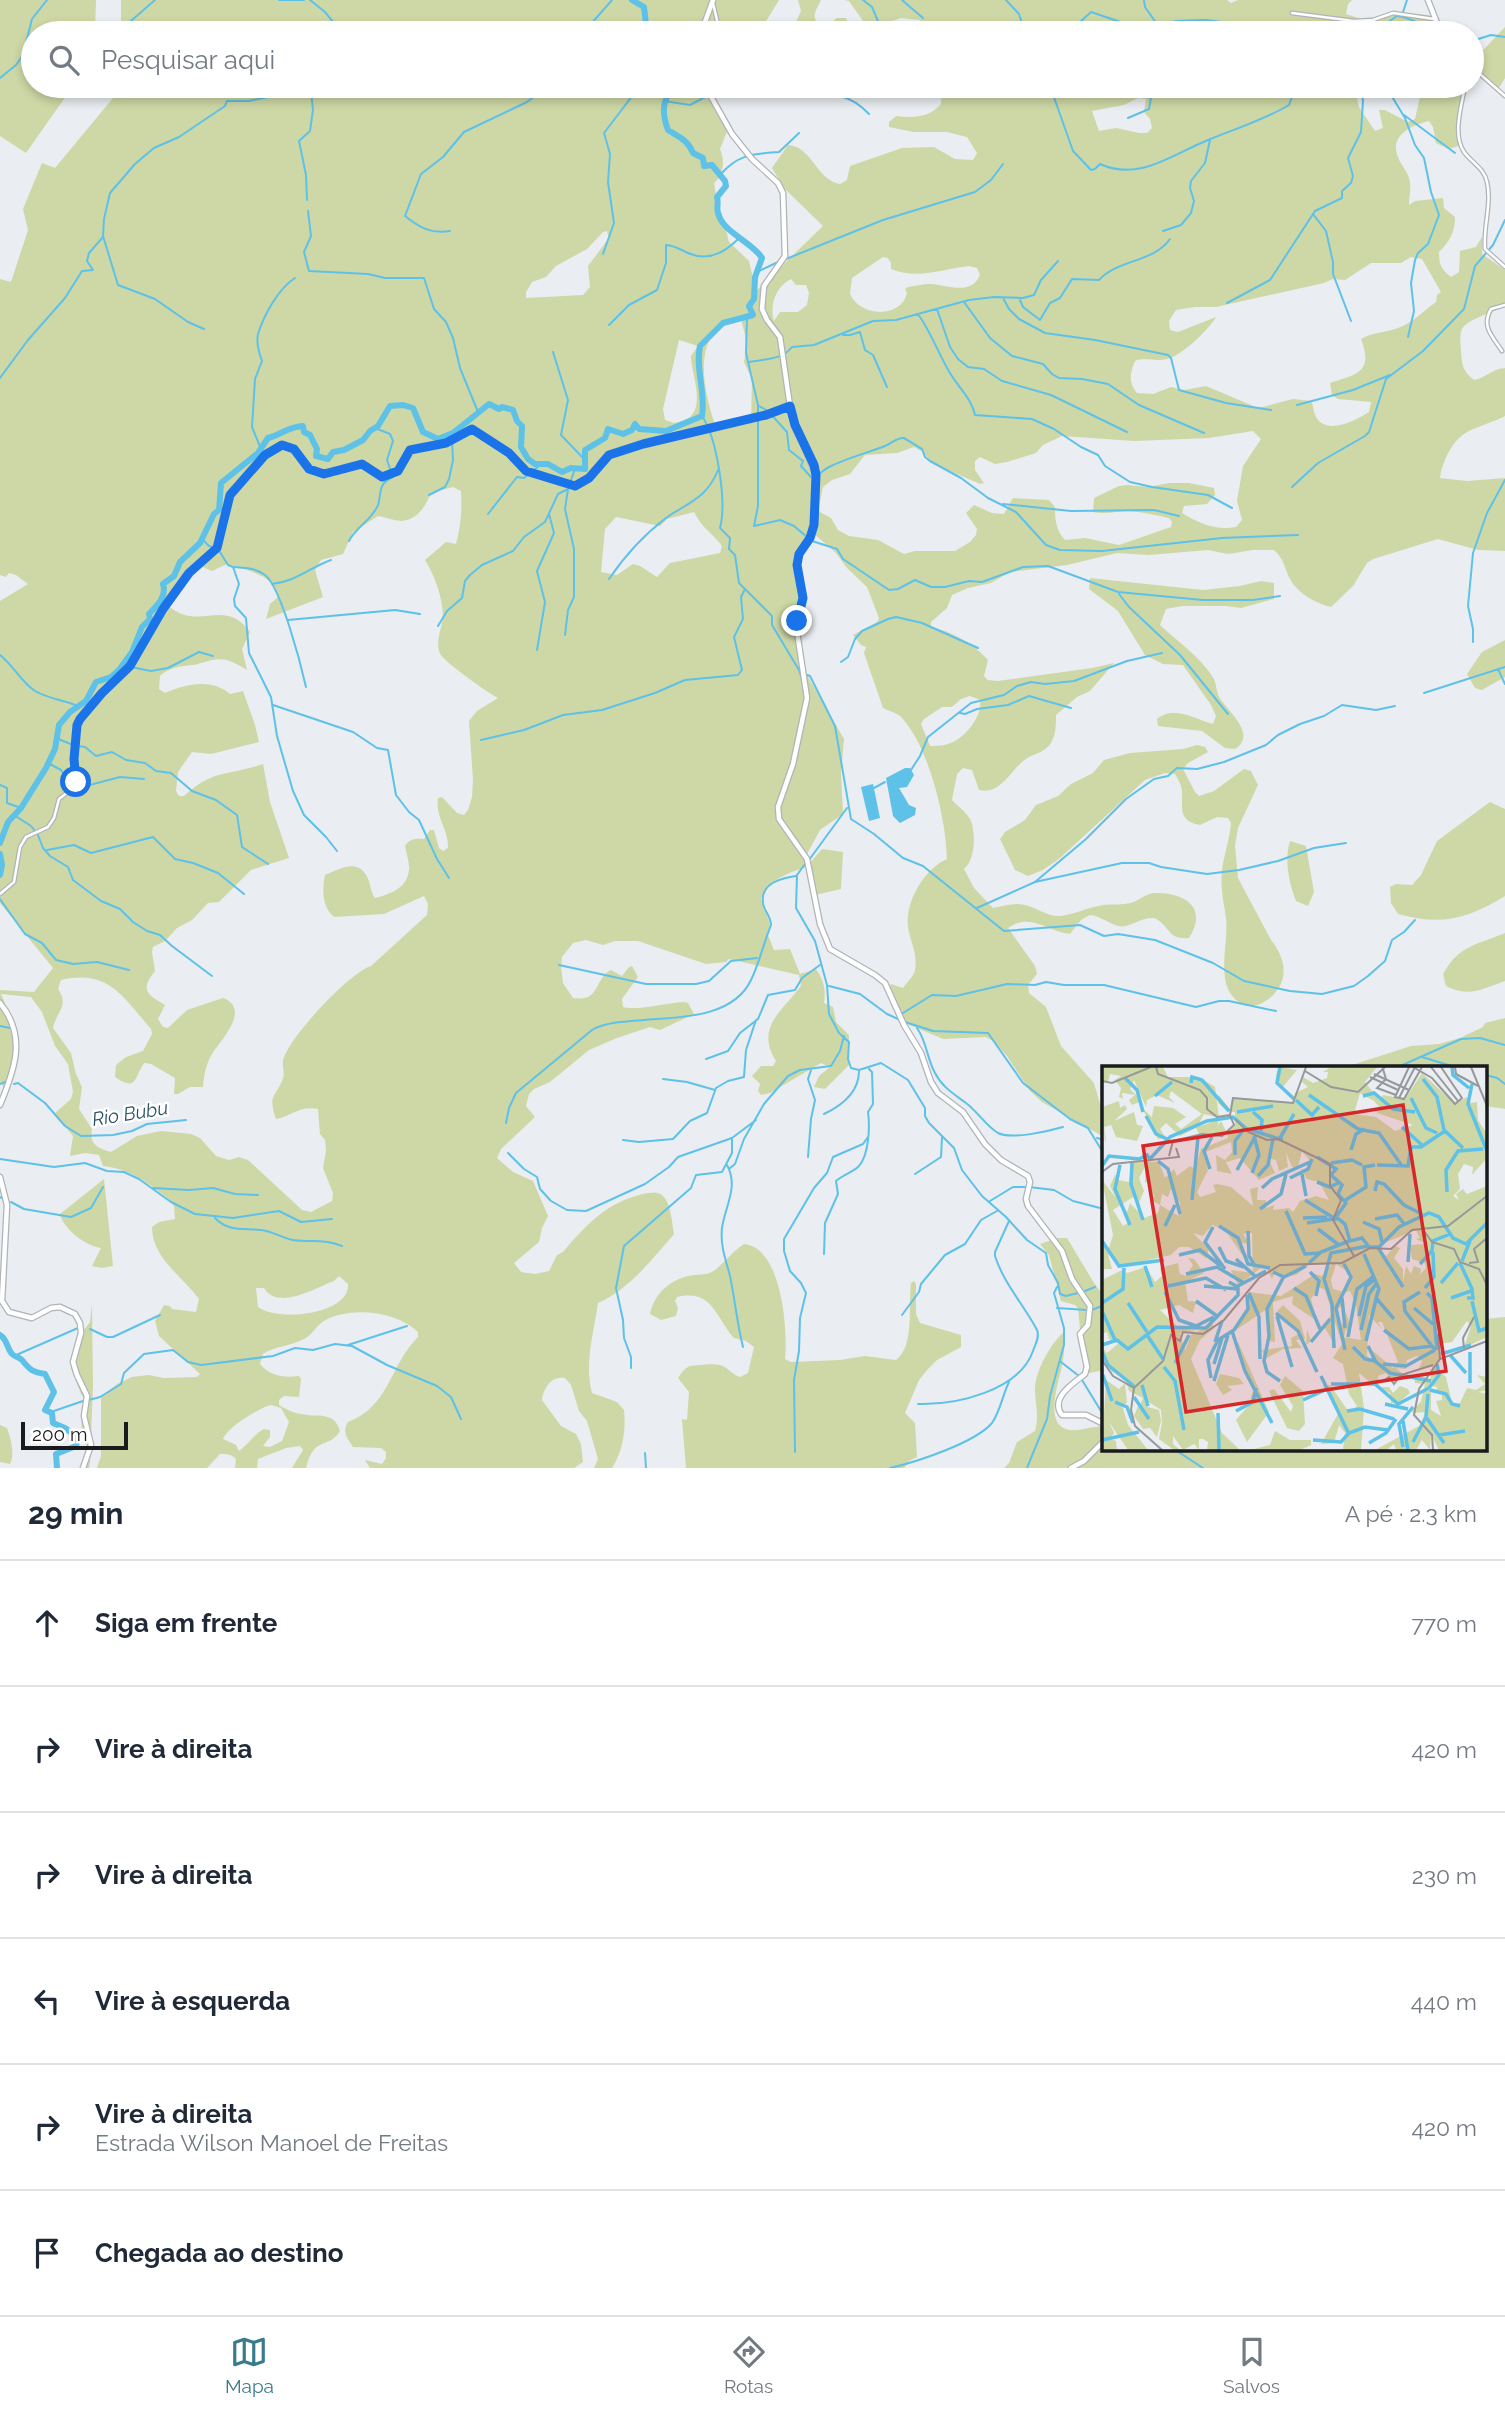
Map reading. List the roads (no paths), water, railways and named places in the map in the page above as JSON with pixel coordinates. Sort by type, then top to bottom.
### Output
[{"type":"street","points":[[705,21],[713,0]]},
{"type":"street","points":[[713,0],[717,21]]},
{"type":"street","points":[[1292,13],[1354,21],[1373,20],[1393,13],[1434,19],[1428,0]]},
{"type":"street","points":[[1484,78],[1505,96]]},
{"type":"street","points":[[712,98],[732,134],[752,159],[778,183],[783,193],[785,256],[764,286],[762,309],[780,337],[790,406],[816,475],[814,525],[810,538],[799,554],[797,565],[803,598],[797,632],[807,698],[806,709],[793,764],[778,807],[779,819],[807,859],[820,924],[830,949],[885,983],[938,1093],[963,1112],[985,1144],[1000,1160],[1028,1176],[1028,1206],[1062,1251],[1072,1279],[1090,1306],[1088,1325],[1080,1334],[1087,1367],[1084,1374],[1070,1383],[1058,1402],[1058,1410],[1062,1415],[1086,1415],[1102,1423]]},
{"type":"street","points":[[1463,98],[1460,115],[1462,145],[1483,172],[1488,184],[1483,231],[1485,249],[1505,267]]},
{"type":"street","points":[[1502,351],[1487,329],[1486,318],[1491,309],[1505,305]]},
{"type":"street","points":[[0,894],[14,882],[20,846],[26,837],[48,827],[54,818],[59,799],[76,782],[75,743],[80,719],[130,666],[163,609],[189,573],[217,548],[230,495],[265,455],[282,445],[294,449],[309,469],[324,474],[362,464],[382,477],[398,471],[410,450],[446,443],[472,429],[509,453],[526,471],[575,486],[589,478],[609,455],[643,444],[766,415],[790,406]]},
{"type":"street","points":[[0,1003],[13,1024],[18,1045],[11,1078],[0,1105]]},
{"type":"street","points":[[0,1177],[7,1205],[3,1303],[9,1312],[32,1318],[56,1307],[66,1309],[78,1318],[81,1333],[73,1362],[76,1375],[87,1396],[84,1416],[91,1446],[83,1468]]},
{"type":"street","points":[[1071,1468],[1084,1461],[1102,1443]]},
{"type":"water","points":[[910,768],[914,775],[907,787],[899,788],[909,805],[916,808],[915,815],[900,823],[893,816],[886,778]]},
{"type":"water","points":[[873,784],[880,818],[869,821],[861,787]]},
{"type":"waterway","points":[[32,21],[47,0]]},
{"type":"waterway","points":[[131,21],[155,0]]},
{"type":"waterway","points":[[279,0],[304,0]]},
{"type":"waterway","points":[[310,0],[332,21]]},
{"type":"waterway","points":[[594,21],[612,0]]},
{"type":"waterway","name":"Rio Bubu","points":[[632,0],[644,7],[646,21]]},
{"type":"waterway","points":[[863,0],[872,7],[878,21]]},
{"type":"waterway","points":[[902,0],[923,18]]},
{"type":"waterway","points":[[1006,0],[1019,14],[1021,21]]},
{"type":"waterway","points":[[1144,0],[1145,7],[1155,21]]},
{"type":"waterway","points":[[1402,15],[1407,0]]},
{"type":"waterway","points":[[1081,21],[1091,12],[1118,21]]},
{"type":"waterway","points":[[1390,21],[1397,16],[1416,21]]},
{"type":"waterway","points":[[1176,21],[1214,21]]},
{"type":"waterway","points":[[1484,37],[1491,35],[1505,37]]},
{"type":"waterway","points":[[0,78],[21,58]]},
{"type":"waterway","points":[[204,329],[188,322],[155,299],[118,285],[103,236],[110,193],[135,164],[154,148],[179,137],[225,106],[227,101],[263,98]]},
{"type":"waterway","points":[[307,200],[306,175],[299,141],[310,131],[312,98]]},
{"type":"waterway","points":[[450,231],[426,229],[405,216],[421,174],[443,157],[464,132],[532,98]]},
{"type":"waterway","points":[[603,254],[614,223],[608,182],[610,154],[604,133],[631,98]]},
{"type":"waterway","name":"Rio Bubu","points":[[0,843],[8,822],[21,808],[46,768],[55,749],[59,725],[70,712],[86,701],[96,682],[111,677],[119,670],[132,652],[142,627],[150,619],[149,614],[161,600],[163,584],[174,576],[180,562],[200,543],[214,514],[219,510],[221,483],[258,453],[268,438],[303,426],[304,432],[310,435],[317,449],[316,456],[328,459],[333,452],[344,450],[363,440],[378,426],[390,406],[403,405],[413,408],[423,432],[438,439],[453,433],[489,404],[499,409],[502,407],[513,410],[522,426],[521,447],[528,459],[535,464],[548,464],[562,472],[571,468],[585,469],[585,450],[605,438],[608,429],[623,434],[632,430],[635,424],[639,429],[666,431],[702,416],[700,346],[723,323],[753,315],[749,306],[754,299],[755,277],[762,258],[721,220],[717,211],[717,197],[726,186],[725,181],[712,165],[704,166],[703,158],[693,153],[686,142],[668,130],[664,117],[667,98]]},
{"type":"waterway","points":[[664,101],[690,105],[703,98]]},
{"type":"waterway","points":[[847,98],[869,114]]},
{"type":"waterway","points":[[1054,98],[1073,151],[1091,170],[1100,164],[1128,170],[1156,164],[1260,120],[1289,105],[1292,98]]},
{"type":"waterway","points":[[1128,118],[1149,109],[1151,98]]},
{"type":"waterway","points":[[1227,303],[1270,280],[1315,211],[1342,198],[1342,191],[1351,183],[1353,176],[1348,158],[1361,132],[1362,98]]},
{"type":"waterway","points":[[1393,98],[1424,158],[1439,215],[1428,244],[1415,260],[1411,283],[1414,311],[1408,337]]},
{"type":"waterway","points":[[1404,115],[1455,153]]},
{"type":"waterway","points":[[720,175],[733,163],[747,156],[779,152],[799,133]]},
{"type":"waterway","points":[[1163,231],[1181,225],[1191,213],[1194,201],[1191,181],[1205,163],[1210,140]]},
{"type":"waterway","points":[[786,259],[883,220],[975,192],[991,180],[1003,164]]},
{"type":"waterway","points":[[308,211],[311,236],[304,252],[309,271],[368,274],[385,278],[424,278],[434,309],[446,322],[453,338],[460,368],[478,412]]},
{"type":"waterway","points":[[1313,214],[1326,231],[1333,274],[1351,321]]},
{"type":"waterway","points":[[1292,487],[1318,463],[1369,432],[1386,379],[1423,351],[1464,309],[1475,266],[1493,245],[1505,220]]},
{"type":"waterway","points":[[0,378],[28,340],[65,298],[82,271],[93,270],[87,261],[89,253],[103,237]]},
{"type":"waterway","points":[[609,325],[629,305],[657,290],[666,263],[666,245],[695,256],[710,256],[723,251],[740,237]]},
{"type":"waterway","points":[[1020,300],[1023,307],[1040,320],[1050,303],[1060,298],[1072,279],[1099,280],[1116,268],[1154,253],[1170,239]]},
{"type":"waterway","points":[[749,362],[778,357],[792,347],[814,345],[873,321],[896,320],[969,300],[1023,298],[1034,295],[1041,280],[1058,261]]},
{"type":"waterway","points":[[757,272],[778,262]]},
{"type":"waterway","points":[[261,449],[252,427],[255,379],[262,361],[258,334],[272,303],[295,278]]},
{"type":"waterway","points":[[1003,298],[1019,319],[1045,333],[1168,355],[1179,390],[1226,403],[1271,410]]},
{"type":"waterway","points":[[964,302],[990,338],[1012,356],[1043,364],[1059,378],[1108,384],[1139,405],[1204,433]]},
{"type":"waterway","points":[[937,309],[950,347],[968,367],[984,369],[1002,381],[1051,395],[1127,432]]},
{"type":"waterway","points":[[918,314],[975,415],[1032,419],[1098,455],[1105,466],[1130,482],[1208,495],[1232,508]]},
{"type":"waterway","points":[[747,317],[746,353],[758,405],[758,506],[754,526],[780,520],[794,526],[807,537]]},
{"type":"waterway","points":[[843,335],[860,332],[865,350],[873,355],[887,387]]},
{"type":"waterway","points":[[553,352],[568,400],[561,435],[584,459]]},
{"type":"waterway","points":[[1297,405],[1353,390],[1390,375]]},
{"type":"waterway","points":[[759,406],[768,411],[787,432],[789,450],[803,461],[801,466],[811,477],[836,464],[904,438],[922,449],[930,461],[961,478],[988,498],[1016,512],[1046,545],[1060,550],[1102,551],[1222,538],[1298,535]]},
{"type":"waterway","points":[[702,416],[712,439],[719,470],[722,503],[720,528],[730,538],[729,549],[735,555],[739,583],[772,616],[772,625],[801,676]]},
{"type":"waterway","points":[[349,541],[375,510],[384,483],[393,477],[387,460],[393,441],[390,434],[375,428]]},
{"type":"waterway","points":[[429,495],[445,487],[449,479],[453,460],[452,442],[444,437]]},
{"type":"waterway","points":[[488,514],[517,477],[524,478],[540,465]]},
{"type":"waterway","points":[[570,483],[575,469]]},
{"type":"waterway","points":[[609,579],[650,531],[703,493],[718,470]]},
{"type":"waterway","points":[[1473,642],[1468,606],[1473,553],[1487,513],[1505,480]]},
{"type":"waterway","points":[[438,626],[447,611],[462,598],[465,581],[470,575],[482,565],[513,551],[524,537],[545,522],[558,494],[568,489]]},
{"type":"waterway","points":[[565,635],[568,610],[574,597],[574,549],[565,509],[568,489]]},
{"type":"waterway","points":[[1003,504],[1071,511],[1154,510],[1179,516]]},
{"type":"waterway","points":[[537,650],[545,602],[537,571],[554,533],[549,514]]},
{"type":"waterway","points":[[202,539],[215,548]]},
{"type":"waterway","points":[[812,541],[837,549],[843,559],[889,590],[898,589],[915,580],[931,587],[945,587],[969,581],[982,582],[1023,567],[1048,566],[1118,592],[1203,600],[1253,600],[1280,596]]},
{"type":"waterway","points":[[218,549],[228,565],[233,567],[239,584],[234,599],[235,606],[246,618],[249,653],[271,697],[277,736],[293,791],[304,815],[337,851]]},
{"type":"waterway","points":[[272,584],[288,580],[331,560]]},
{"type":"waterway","points":[[234,567],[258,571],[271,582],[290,627],[306,687]]},
{"type":"waterway","points":[[481,740],[524,730],[563,715],[602,710],[685,680],[738,675],[742,670],[734,637],[743,619],[741,597],[745,589]]},
{"type":"waterway","points":[[1119,594],[1129,607],[1180,655],[1228,714]]},
{"type":"waterway","points":[[288,620],[395,610],[420,614]]},
{"type":"waterway","points":[[841,662],[848,657],[855,639],[862,631],[896,617],[922,623],[978,648]]},
{"type":"waterway","points":[[131,667],[151,671],[168,668],[199,652],[213,656]]},
{"type":"waterway","points":[[911,770],[928,737],[971,703],[1004,695],[1017,686],[1031,682],[1045,684],[1074,681],[1127,661],[1162,653]]},
{"type":"waterway","points":[[0,655],[35,691],[78,706]]},
{"type":"waterway","points":[[1424,693],[1505,667]]},
{"type":"waterway","points":[[1498,669],[1505,684]]},
{"type":"waterway","points":[[807,675],[810,676],[835,726],[851,819],[903,858],[923,866],[1004,931],[1080,925],[1104,936],[1118,934],[1155,940],[1213,963],[1244,981],[1290,991],[1322,994],[1354,986],[1368,976],[1385,961],[1392,940],[1415,920]]},
{"type":"waterway","points":[[960,713],[1008,705],[1029,696],[1071,708]]},
{"type":"waterway","points":[[273,705],[353,732],[377,748],[388,750],[396,795],[419,820],[449,878]]},
{"type":"waterway","points":[[1035,882],[1086,839],[1126,799],[1154,779],[1168,776],[1177,768],[1197,769],[1224,762],[1266,745],[1278,735],[1324,716],[1342,705],[1376,710],[1395,706]]},
{"type":"waterway","points":[[56,738],[73,745]]},
{"type":"waterway","points":[[78,746],[85,747],[96,756],[112,752],[126,760],[145,763],[156,771],[171,773],[192,791],[216,800],[237,815],[242,847],[268,864]]},
{"type":"waterway","points":[[48,763],[61,770],[73,784]]},
{"type":"waterway","points":[[76,786],[82,787],[120,777],[144,779]]},
{"type":"waterway","points":[[874,788],[885,782]]},
{"type":"waterway","points":[[0,785],[7,788],[7,803],[21,808]]},
{"type":"waterway","points":[[809,860],[847,808]]},
{"type":"waterway","points":[[14,815],[35,831]]},
{"type":"waterway","points":[[38,835],[43,848],[50,856],[68,867],[73,880],[101,901],[120,909],[147,931],[160,935],[212,976]]},
{"type":"waterway","points":[[47,850],[74,845],[91,853],[153,837],[175,859],[218,873],[244,894]]},
{"type":"waterway","points":[[977,908],[1035,882],[1122,863],[1149,863],[1207,874],[1239,870],[1278,861],[1314,848],[1346,843]]},
{"type":"waterway","name":"Rio Bubu","points":[[0,854],[0,875]]},
{"type":"waterway","points":[[805,864],[797,875],[796,908],[815,941],[827,985],[829,1014],[839,1033],[849,1042],[848,1059],[851,1068],[859,1070],[881,1063],[908,1080],[925,1108],[929,1123],[954,1148],[962,1170],[982,1196],[1027,1240],[1046,1253],[1060,1294],[1066,1296],[1078,1293]]},
{"type":"waterway","points":[[506,1123],[516,1093],[592,1030],[617,1022],[704,1013],[719,1009],[743,993],[757,967],[771,925],[763,903],[765,891],[779,880],[796,876]]},
{"type":"waterway","points":[[0,899],[25,934],[42,943],[56,960],[73,964],[97,962],[129,970]]},
{"type":"waterway","points":[[559,965],[646,984],[696,984],[709,981],[731,961],[757,958]]},
{"type":"waterway","points":[[706,1059],[728,1051],[740,1033],[758,1019],[768,995],[795,990],[802,978],[820,965]]},
{"type":"waterway","points":[[903,1013],[932,995],[956,996],[1007,984],[1035,985],[1046,982],[1104,985],[1196,1007],[1229,1001],[1276,1011]]},
{"type":"waterway","points":[[829,986],[860,994],[898,1019]]},
{"type":"waterway","points":[[623,1140],[639,1142],[673,1139],[690,1121],[707,1113],[716,1088],[728,1081],[744,1077],[746,1050],[756,1020]]},
{"type":"waterway","points":[[905,1022],[933,1031],[988,1033],[1023,1083],[1070,1119],[1088,1128],[1102,1151]]},
{"type":"waterway","points":[[0,1026],[10,1028]]},
{"type":"waterway","points":[[917,1028],[932,1068],[941,1082],[998,1133],[1021,1135],[1063,1127]]},
{"type":"waterway","points":[[729,1169],[735,1164],[744,1139],[764,1104],[788,1076],[800,1070],[831,1066],[840,1051],[844,1036]]},
{"type":"waterway","points":[[1400,1066],[1461,1039],[1480,1038],[1505,1045]]},
{"type":"waterway","points":[[1422,1057],[1452,1066]]},
{"type":"waterway","points":[[824,1254],[825,1223],[838,1194],[836,1181],[859,1166],[867,1148],[868,1112],[873,1104],[872,1072],[869,1069]]},
{"type":"waterway","points":[[808,1157],[815,1100],[808,1079],[811,1070]]},
{"type":"waterway","points":[[824,1114],[849,1097],[856,1085],[859,1071]]},
{"type":"waterway","points":[[1488,1076],[1505,1084]]},
{"type":"waterway","points":[[663,1079],[715,1090]]},
{"type":"waterway","name":"Rio Bubu","points":[[0,1084],[5,1082]]},
{"type":"waterway","name":"Rio Bubu","points":[[14,1084],[18,1083],[45,1103],[65,1126],[81,1136],[113,1135],[147,1124],[186,1120]]},
{"type":"waterway","points":[[508,1153],[524,1169],[537,1177],[540,1189],[551,1201],[567,1210],[586,1211],[645,1184],[678,1157],[732,1138],[756,1120]]},
{"type":"waterway","points":[[795,1452],[794,1380],[799,1351],[800,1318],[806,1293],[790,1271],[784,1251],[784,1239],[814,1188],[827,1173],[833,1157],[863,1144],[868,1137]]},
{"type":"waterway","points":[[915,1174],[941,1157],[942,1137]]},
{"type":"waterway","points":[[1097,1138],[1102,1139]]},
{"type":"waterway","points":[[631,1368],[616,1288],[624,1246],[691,1188],[696,1175],[722,1172],[732,1153],[732,1139]]},
{"type":"waterway","points":[[0,1159],[54,1167],[85,1163],[107,1171],[124,1172],[195,1214],[233,1218],[279,1211],[301,1222],[332,1219]]},
{"type":"waterway","points":[[727,1165],[732,1181],[722,1228],[722,1241],[743,1347]]},
{"type":"waterway","points":[[11,1202],[24,1209],[71,1217],[91,1208],[103,1187]]},
{"type":"waterway","points":[[990,1201],[1013,1187],[1026,1187]]},
{"type":"waterway","points":[[1029,1187],[1054,1190],[1073,1201],[1102,1208]]},
{"type":"waterway","points":[[153,1188],[213,1188],[235,1194],[258,1195]]},
{"type":"waterway","points":[[0,1197],[5,1200]]},
{"type":"waterway","points":[[902,1315],[919,1292],[921,1284],[945,1255],[965,1244],[981,1220],[997,1211]]},
{"type":"waterway","points":[[215,1218],[225,1226],[265,1231],[293,1240],[323,1241],[342,1246]]},
{"type":"waterway","points":[[918,1404],[950,1402],[985,1393],[1014,1376],[1026,1365],[1033,1351],[1038,1338],[1037,1330],[995,1256],[1009,1221]]},
{"type":"waterway","points":[[1027,1468],[1047,1419],[1050,1396],[1064,1345],[1064,1328],[1054,1293],[1057,1287]]},
{"type":"waterway","points":[[1085,1291],[1095,1287]]},
{"type":"waterway","points":[[1092,1310],[1102,1306]]},
{"type":"waterway","points":[[1057,1308],[1087,1310]]},
{"type":"waterway","points":[[90,1329],[113,1337],[160,1315]]},
{"type":"waterway","points":[[348,1345],[407,1326]]},
{"type":"waterway","points":[[14,1356],[78,1328]]},
{"type":"waterway","name":"Rio Bubu","points":[[0,1335],[12,1354],[32,1370],[45,1374],[54,1392],[45,1410],[52,1413],[53,1423],[78,1438],[76,1446],[56,1454],[57,1468]]},
{"type":"waterway","points":[[89,1400],[100,1397],[121,1384],[124,1373],[144,1354],[173,1350],[188,1362],[201,1365],[273,1356],[295,1348],[313,1350],[335,1344],[352,1346],[387,1365],[437,1386],[451,1397],[461,1419]]},
{"type":"waterway","points":[[1061,1362],[1079,1376]]},
{"type":"waterway","points":[[1082,1380],[1102,1413]]},
{"type":"waterway","points":[[890,1468],[944,1451],[973,1438],[995,1419],[1009,1382]]},
{"type":"waterway","points":[[51,1412],[83,1401]]},
{"type":"waterway","points":[[1176,1450],[1203,1468]]},
{"type":"waterway","points":[[645,1453],[646,1468]]}]
